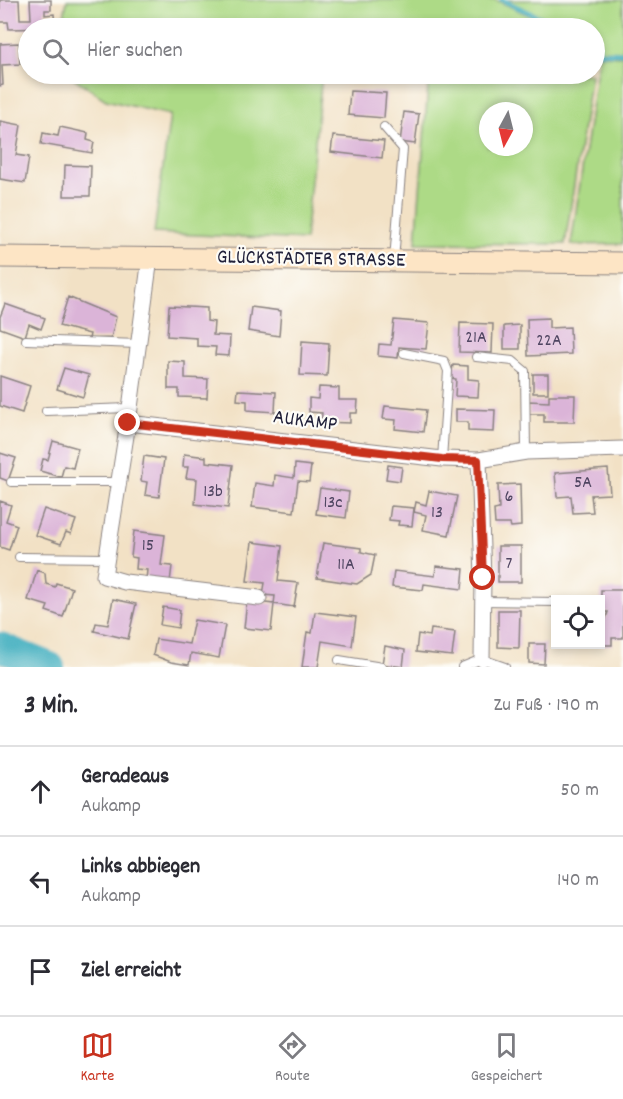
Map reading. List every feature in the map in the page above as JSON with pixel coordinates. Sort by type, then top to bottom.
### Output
[{"type":"street","name":"GLÜCKSTÄDTER STRASSE","points":[[0,258],[623,263]]},
{"type":"street","points":[[150,258],[104,576],[125,582],[259,597]]},
{"type":"street","name":"AUKAMP","points":[[128,415],[442,459],[478,460],[526,452],[623,449]]},
{"type":"street","points":[[478,460],[483,601],[482,659]]},
{"type":"lane","points":[[384,127],[404,149],[394,261]]},
{"type":"lane","points":[[26,340],[138,344]]},
{"type":"lane","points":[[404,353],[444,361],[448,371],[442,459]]},
{"type":"lane","points":[[477,357],[513,361],[525,371],[526,452]]},
{"type":"lane","points":[[46,411],[128,415]]},
{"type":"lane","points":[[11,482],[119,482]]},
{"type":"lane","points":[[19,557],[107,558]]},
{"type":"lane","points":[[483,601],[551,602]]},
{"type":"lane","points":[[462,667],[482,659],[505,667]]},
{"type":"lane","points":[[339,660],[382,667]]},
{"type":"green space","points":[[67,0],[496,0],[535,18],[64,18]]},
{"type":"green space","points":[[506,0],[623,0],[623,51],[605,50],[605,18],[545,18]]},
{"type":"green space","points":[[605,55],[623,56],[623,244],[571,245],[595,84],[605,84]]},
{"type":"green space","points":[[83,84],[321,84],[305,240],[154,233],[170,115],[106,100]]},
{"type":"green space","points":[[428,84],[589,84],[565,244],[416,243]]},
{"type":"building","points":[[0,0],[19,0],[18,29],[9,29],[8,22],[0,22]]},
{"type":"building","points":[[30,0],[51,0],[51,10],[45,10],[45,15],[54,14],[54,18],[31,18]]},
{"type":"building","points":[[18,43],[18,64],[2,65],[3,85],[0,86],[0,44]]},
{"type":"building","points":[[350,91],[386,93],[384,118],[348,115]]},
{"type":"building","points":[[404,112],[419,114],[415,144],[400,142]]},
{"type":"building","points":[[0,121],[21,125],[16,155],[29,157],[25,183],[0,179]]},
{"type":"building","points":[[60,127],[88,133],[87,140],[94,142],[92,153],[41,144],[43,133],[58,136]]},
{"type":"building","points":[[333,136],[384,141],[382,158],[331,152]]},
{"type":"building","points":[[65,165],[91,166],[90,196],[64,196]]},
{"type":"building","points":[[68,297],[116,317],[111,338],[89,339],[90,334],[59,326]]},
{"type":"building","points":[[5,304],[45,318],[41,329],[29,324],[25,337],[0,328],[0,317]]},
{"type":"building","points":[[169,306],[207,308],[207,321],[214,322],[213,335],[230,336],[229,356],[215,355],[216,347],[197,346],[197,338],[167,336]]},
{"type":"building","points":[[251,307],[281,311],[279,336],[248,331]]},
{"type":"building","points":[[549,318],[549,328],[570,327],[571,354],[528,356],[527,319]]},
{"type":"building","points":[[394,320],[429,323],[426,349],[399,347],[398,358],[378,356],[379,344],[391,345]]},
{"type":"building","points":[[460,323],[493,324],[492,353],[459,352]]},
{"type":"building","points":[[520,325],[520,349],[504,349],[504,326]]},
{"type":"building","points":[[302,341],[329,343],[327,376],[300,375]]},
{"type":"building","points":[[168,361],[185,362],[185,378],[208,379],[207,398],[179,397],[179,389],[168,389]]},
{"type":"building","points":[[453,365],[468,366],[468,379],[479,380],[478,397],[455,396],[456,379],[451,378]]},
{"type":"building","points":[[64,368],[89,375],[83,397],[57,389]]},
{"type":"building","points":[[533,374],[548,374],[548,393],[533,393]]},
{"type":"building","points":[[0,376],[30,386],[22,413],[0,406]]},
{"type":"building","points":[[319,387],[339,388],[339,400],[358,400],[357,413],[350,413],[350,423],[321,422],[322,413],[309,412],[309,398],[318,399]]},
{"type":"building","points":[[238,390],[276,392],[275,412],[247,410],[247,401],[237,400]]},
{"type":"building","points":[[549,395],[575,395],[574,422],[544,422],[544,414],[529,414],[529,401],[549,402]]},
{"type":"building","points":[[385,406],[426,410],[423,432],[395,429],[396,420],[383,419]]},
{"type":"building","points":[[456,409],[495,410],[494,432],[468,431],[468,422],[456,422]]},
{"type":"building","points":[[53,441],[78,448],[73,468],[64,466],[61,477],[40,471],[43,459],[48,460]]},
{"type":"building","points":[[0,453],[16,458],[8,481],[0,478]]},
{"type":"building","points":[[184,454],[206,457],[206,462],[233,465],[228,508],[195,504],[197,479],[186,478],[188,467],[183,467]]},
{"type":"building","points":[[144,456],[164,459],[159,497],[145,495],[147,482],[141,481]]},
{"type":"building","points":[[295,464],[311,466],[309,482],[298,481],[294,512],[252,507],[255,483],[274,486],[275,475],[294,478]]},
{"type":"building","points":[[388,465],[402,467],[400,481],[386,479]]},
{"type":"building","points":[[608,469],[610,494],[591,495],[593,512],[573,513],[571,496],[557,497],[555,473]]},
{"type":"building","points":[[520,484],[521,526],[495,524],[494,510],[499,509],[498,485]]},
{"type":"building","points":[[320,488],[349,492],[346,518],[316,514]]},
{"type":"building","points":[[429,491],[457,496],[449,535],[423,530],[426,515],[414,512],[416,502],[426,505]]},
{"type":"building","points":[[0,501],[11,505],[6,521],[17,525],[9,550],[0,547]]},
{"type":"building","points":[[391,506],[414,508],[412,526],[398,525],[399,521],[389,520]]},
{"type":"building","points":[[44,509],[76,520],[71,534],[66,532],[61,544],[35,535]]},
{"type":"building","points":[[134,531],[165,535],[161,565],[172,566],[170,582],[146,580],[147,570],[136,569],[137,558],[131,557]]},
{"type":"building","points":[[252,542],[282,546],[278,581],[298,583],[294,607],[274,604],[275,596],[263,595],[265,583],[247,581]]},
{"type":"building","points":[[323,543],[361,548],[361,552],[375,555],[371,575],[357,584],[317,578]]},
{"type":"building","points":[[498,546],[521,546],[521,582],[498,582]]},
{"type":"building","points":[[436,566],[464,569],[462,589],[424,584],[423,590],[392,587],[394,571],[435,576]]},
{"type":"building","points":[[37,570],[45,573],[46,584],[55,587],[56,583],[72,588],[63,617],[46,611],[48,606],[28,600]]},
{"type":"building","points":[[601,590],[623,590],[623,638],[612,638],[612,645],[605,645],[605,618],[608,612],[605,612],[605,595],[601,595]]},
{"type":"building","points":[[113,599],[136,604],[128,639],[94,631],[96,623],[108,625]]},
{"type":"building","points":[[247,601],[274,604],[271,631],[244,628]]},
{"type":"building","points":[[163,607],[180,610],[178,628],[160,625]]},
{"type":"building","points":[[498,610],[520,610],[519,648],[498,647]]},
{"type":"building","points":[[315,612],[356,617],[352,646],[322,641],[318,667],[302,667],[307,632],[312,633]]},
{"type":"building","points":[[194,620],[225,625],[219,658],[191,653],[189,665],[171,662],[153,655],[156,639],[189,644]]},
{"type":"building","points":[[431,629],[455,632],[452,656],[416,652],[418,634],[430,636]]},
{"type":"building","points":[[529,644],[545,644],[544,664],[529,663]]},
{"type":"building","points":[[385,646],[405,650],[403,667],[382,664]]},
{"type":"waterway","points":[[502,0],[541,18]]},
{"type":"waterway","points":[[605,52],[623,53]]},
{"type":"waterway","points":[[0,647],[50,667]]},
{"type":"route","points":[[128,423],[442,459],[478,460],[483,578]]}]
